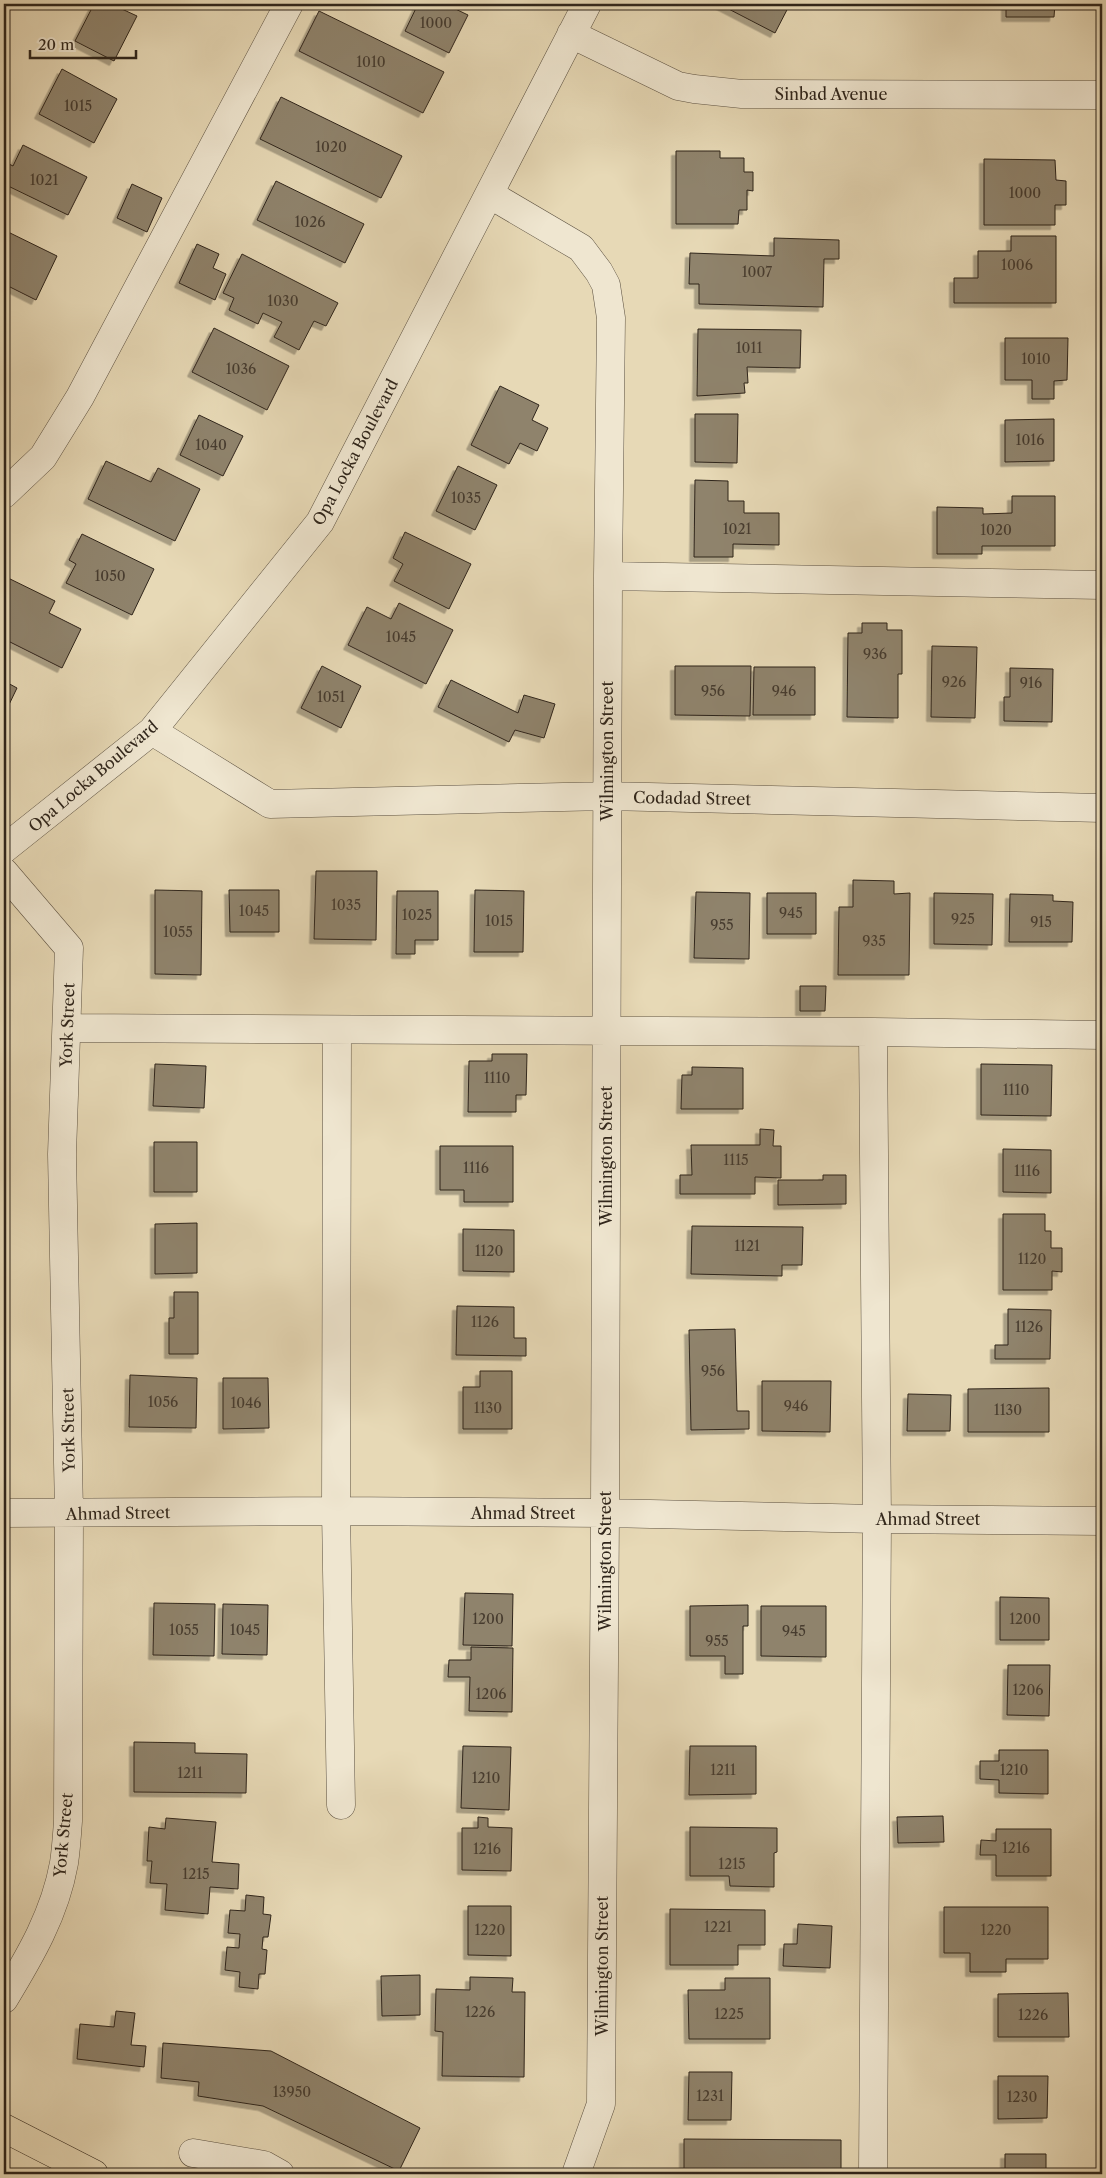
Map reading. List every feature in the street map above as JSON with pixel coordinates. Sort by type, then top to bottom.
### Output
[{"type":"main road","points":[[4,2128],[94,2174]]},
{"type":"street","points":[[4,494],[43,457],[80,398],[289,4]]},
{"type":"street","name":"Opa Locka Boulevard","points":[[4,849],[152,730],[320,522],[587,4]]},
{"type":"street","name":"Sinbad Avenue","points":[[571,34],[665,80],[694,90],[752,94],[1102,95]]},
{"type":"street","name":"Wilmington Street","points":[[489,194],[581,248],[606,285],[612,318],[608,576],[601,2104],[576,2174]]},
{"type":"street","points":[[608,576],[1102,585]]},
{"type":"street","name":"Codadad Street","points":[[152,730],[270,804],[607,796],[1102,808]]},
{"type":"street","name":"York Street","points":[[4,872],[69,948],[62,1154],[69,1513],[68,1821],[64,1863],[48,1921],[4,1999]]},
{"type":"street","points":[[67,1028],[1102,1035]]},
{"type":"street","points":[[337,1030],[336,1511],[341,1805]]},
{"type":"street","points":[[873,1032],[877,1519],[873,2174]]},
{"type":"street","name":"Ahmad Street","points":[[4,1513],[336,1511],[605,1513],[877,1519],[1102,1521]]},
{"type":"street","points":[[193,2152],[264,2165],[279,2174]]},
{"type":"path","points":[[4,2174],[9,2165]]},
{"type":"building","points":[[94,4],[111,4],[137,16],[114,61],[75,41]]},
{"type":"building","points":[[418,4],[445,4],[468,15],[449,53],[405,31]]},
{"type":"building","points":[[719,4],[790,4],[775,33]]},
{"type":"building","points":[[1006,4],[1055,4],[1054,17],[1006,17]]},
{"type":"building","points":[[319,11],[444,72],[423,113],[299,51]]},
{"type":"building","points":[[62,69],[117,99],[94,143],[39,114]]},
{"type":"building","points":[[281,97],[402,156],[381,198],[260,139]]},
{"type":"building","points":[[23,145],[87,177],[68,215],[4,184],[4,174],[9,164],[13,166]]},
{"type":"building","points":[[676,151],[720,151],[720,158],[744,158],[744,172],[753,172],[753,191],[747,190],[747,210],[739,210],[738,224],[676,224]]},
{"type":"building","points":[[984,159],[1055,160],[1056,180],[1066,181],[1066,205],[1055,205],[1055,225],[984,225]]},
{"type":"building","points":[[276,181],[364,224],[345,263],[257,220]]},
{"type":"building","points":[[132,184],[162,198],[147,232],[117,218]]},
{"type":"building","points":[[4,230],[57,256],[36,300],[4,284]]},
{"type":"building","points":[[1011,236],[1056,236],[1056,303],[954,303],[954,278],[978,278],[978,251],[1011,251]]},
{"type":"building","points":[[774,238],[839,240],[839,259],[824,259],[823,307],[699,304],[699,284],[689,284],[690,253],[774,256]]},
{"type":"building","points":[[197,244],[219,254],[213,268],[226,274],[215,300],[179,283]]},
{"type":"building","points":[[242,254],[338,303],[326,326],[314,321],[299,350],[274,337],[282,322],[263,313],[258,324],[229,310],[234,298],[223,293]]},
{"type":"building","points":[[214,328],[289,366],[267,410],[192,372]]},
{"type":"building","points":[[698,329],[801,330],[800,368],[747,367],[748,383],[744,383],[745,393],[697,396]]},
{"type":"building","points":[[1005,338],[1068,338],[1067,380],[1054,381],[1054,399],[1032,399],[1032,380],[1005,380]]},
{"type":"building","points":[[500,386],[539,405],[532,420],[548,428],[537,451],[520,443],[509,464],[471,445]]},
{"type":"building","points":[[695,414],[738,414],[737,463],[695,462]]},
{"type":"building","points":[[199,415],[243,436],[223,476],[180,455]]},
{"type":"building","points":[[1054,419],[1054,461],[1005,462],[1005,420]]},
{"type":"building","points":[[106,461],[151,482],[158,468],[200,489],[175,541],[88,499]]},
{"type":"building","points":[[458,466],[497,485],[475,530],[436,511]]},
{"type":"building","points":[[695,480],[728,481],[728,501],[744,501],[744,513],[779,513],[779,545],[733,544],[733,557],[694,557]]},
{"type":"building","points":[[1012,496],[1055,496],[1055,546],[982,546],[982,554],[937,554],[937,507],[983,508],[983,514],[1012,513]]},
{"type":"building","points":[[405,532],[471,564],[449,609],[394,581],[403,564],[393,558]]},
{"type":"building","points":[[82,534],[154,569],[132,615],[66,583],[76,564],[69,560]]},
{"type":"building","points":[[4,576],[55,601],[49,613],[81,629],[62,668],[4,639]]},
{"type":"building","points":[[399,603],[453,630],[426,684],[348,645],[367,607],[391,619]]},
{"type":"building","points":[[862,623],[887,623],[887,630],[902,630],[902,674],[898,674],[898,718],[847,717],[848,633],[862,633]]},
{"type":"building","points":[[932,646],[977,647],[975,718],[931,717]]},
{"type":"building","points":[[322,666],[361,686],[341,728],[301,708]]},
{"type":"building","points":[[675,666],[751,666],[750,716],[675,715]]},
{"type":"building","points":[[754,667],[815,667],[815,715],[753,715]]},
{"type":"building","points":[[1010,668],[1053,669],[1052,722],[1004,721],[1004,697],[1010,697]]},
{"type":"building","points":[[451,680],[518,713],[524,695],[555,704],[544,738],[515,730],[509,742],[438,707]]},
{"type":"building","points":[[4,681],[17,688],[4,715]]},
{"type":"building","points":[[316,871],[377,871],[376,940],[314,939]]},
{"type":"building","points":[[853,880],[894,881],[894,894],[910,893],[909,975],[838,975],[839,907],[853,907]]},
{"type":"building","points":[[155,890],[202,891],[201,975],[155,974]]},
{"type":"building","points":[[229,890],[279,890],[279,932],[230,932]]},
{"type":"building","points":[[475,890],[524,891],[523,952],[474,952]]},
{"type":"building","points":[[397,891],[438,891],[438,940],[415,940],[415,954],[396,954]]},
{"type":"building","points":[[696,892],[750,893],[749,959],[694,958]]},
{"type":"building","points":[[767,893],[816,893],[816,934],[767,934]]},
{"type":"building","points":[[934,893],[993,894],[992,945],[934,944]]},
{"type":"building","points":[[1010,894],[1053,895],[1053,901],[1073,902],[1072,942],[1009,942]]},
{"type":"building","points":[[800,986],[826,986],[825,1011],[800,1011]]},
{"type":"building","points":[[492,1054],[527,1054],[526,1095],[516,1095],[516,1112],[468,1112],[469,1061],[492,1061]]},
{"type":"building","points":[[155,1064],[206,1066],[204,1108],[153,1106]]},
{"type":"building","points":[[981,1064],[1052,1065],[1051,1116],[981,1115]]},
{"type":"building","points":[[692,1067],[743,1068],[743,1109],[681,1109],[682,1075],[692,1075]]},
{"type":"building","points":[[760,1129],[774,1130],[773,1146],[781,1146],[781,1178],[755,1177],[755,1194],[680,1194],[680,1175],[692,1175],[691,1145],[760,1145]]},
{"type":"building","points":[[154,1142],[197,1142],[197,1192],[154,1192]]},
{"type":"building","points":[[440,1146],[513,1146],[513,1202],[464,1202],[464,1190],[440,1190]]},
{"type":"building","points":[[1003,1149],[1051,1150],[1051,1193],[1003,1192]]},
{"type":"building","points":[[823,1175],[846,1175],[846,1204],[778,1205],[778,1180],[823,1180]]},
{"type":"building","points":[[1003,1214],[1045,1214],[1045,1231],[1051,1231],[1051,1248],[1062,1248],[1062,1272],[1052,1271],[1052,1290],[1003,1290]]},
{"type":"building","points":[[197,1223],[197,1273],[155,1274],[155,1224]]},
{"type":"building","points":[[692,1226],[803,1227],[802,1265],[782,1265],[782,1276],[691,1274]]},
{"type":"building","points":[[463,1229],[514,1230],[514,1272],[463,1271]]},
{"type":"building","points":[[174,1292],[198,1292],[198,1354],[169,1354],[169,1318],[174,1318]]},
{"type":"building","points":[[457,1306],[514,1307],[514,1338],[526,1338],[526,1356],[456,1355]]},
{"type":"building","points":[[1008,1309],[1051,1310],[1050,1359],[995,1359],[995,1345],[1008,1345]]},
{"type":"building","points":[[735,1329],[737,1411],[749,1411],[749,1429],[691,1430],[689,1330]]},
{"type":"building","points":[[480,1371],[512,1371],[512,1429],[463,1429],[463,1387],[480,1387]]},
{"type":"building","points":[[130,1375],[197,1378],[196,1428],[129,1427]]},
{"type":"building","points":[[223,1378],[268,1378],[269,1428],[223,1429]]},
{"type":"building","points":[[762,1381],[831,1381],[830,1432],[762,1431]]},
{"type":"building","points":[[1049,1388],[1049,1432],[968,1432],[968,1389]]},
{"type":"building","points":[[908,1394],[951,1395],[950,1431],[907,1431]]},
{"type":"building","points":[[465,1593],[513,1594],[512,1646],[463,1645]]},
{"type":"building","points":[[1000,1597],[1049,1598],[1049,1640],[1000,1640]]},
{"type":"building","points":[[154,1603],[215,1604],[214,1656],[153,1655]]},
{"type":"building","points":[[223,1604],[268,1605],[267,1655],[222,1654]]},
{"type":"building","points":[[748,1605],[748,1626],[743,1626],[743,1674],[725,1674],[725,1656],[690,1656],[690,1606]]},
{"type":"building","points":[[761,1606],[826,1606],[826,1657],[761,1656]]},
{"type":"building","points":[[471,1647],[513,1648],[512,1712],[469,1711],[470,1677],[448,1677],[449,1660],[471,1660]]},
{"type":"building","points":[[1008,1665],[1050,1665],[1049,1716],[1007,1715]]},
{"type":"building","points":[[134,1742],[195,1743],[195,1753],[247,1754],[246,1793],[134,1792]]},
{"type":"building","points":[[463,1746],[511,1747],[509,1810],[461,1808]]},
{"type":"building","points":[[690,1746],[756,1746],[756,1794],[689,1795]]},
{"type":"building","points":[[999,1750],[1048,1750],[1048,1794],[999,1793],[999,1780],[980,1779],[980,1761],[999,1761]]},
{"type":"building","points":[[943,1816],[944,1842],[898,1843],[897,1817]]},
{"type":"building","points":[[478,1817],[488,1818],[488,1827],[512,1828],[511,1871],[462,1870],[462,1828],[478,1828]]},
{"type":"building","points":[[166,1818],[216,1822],[212,1862],[239,1864],[238,1889],[210,1887],[208,1914],[165,1910],[167,1884],[150,1883],[152,1861],[147,1861],[149,1827],[165,1829]]},
{"type":"building","points":[[690,1827],[777,1828],[777,1852],[774,1853],[774,1887],[730,1886],[729,1876],[690,1876]]},
{"type":"building","points":[[996,1829],[1051,1829],[1051,1876],[996,1876],[996,1855],[980,1855],[981,1840],[996,1841]]},
{"type":"building","points":[[246,1895],[264,1897],[263,1914],[271,1915],[268,1937],[263,1937],[262,1949],[267,1950],[265,1974],[259,1974],[258,1989],[239,1987],[240,1972],[225,1970],[227,1947],[239,1948],[240,1934],[228,1933],[230,1910],[245,1911]]},
{"type":"building","points":[[468,1906],[511,1906],[511,1956],[468,1955]]},
{"type":"building","points":[[944,1907],[1048,1907],[1048,1959],[1006,1959],[1006,1972],[970,1972],[970,1953],[944,1953]]},
{"type":"building","points":[[670,1909],[765,1910],[765,1945],[738,1945],[738,1965],[670,1965]]},
{"type":"building","points":[[798,1924],[832,1926],[830,1968],[783,1966],[784,1944],[797,1944]]},
{"type":"building","points":[[420,1975],[420,2015],[382,2016],[381,1976]]},
{"type":"building","points":[[470,1977],[513,1978],[512,1992],[525,1992],[524,2077],[442,2076],[443,2032],[435,2031],[436,1989],[470,1990]]},
{"type":"building","points":[[725,1978],[770,1978],[770,2039],[689,2039],[688,1990],[725,1990]]},
{"type":"building","points":[[1068,1993],[1069,2037],[998,2037],[998,1994]]},
{"type":"building","points":[[116,2011],[135,2013],[131,2045],[146,2046],[144,2067],[77,2059],[80,2024],[114,2027]]},
{"type":"building","points":[[163,2043],[271,2051],[420,2128],[399,2171],[263,2106],[198,2096],[199,2082],[161,2078]]},
{"type":"building","points":[[689,2072],[732,2072],[731,2120],[688,2120]]},
{"type":"building","points":[[998,2076],[1048,2076],[1047,2118],[998,2119]]},
{"type":"building","points":[[684,2139],[841,2140],[841,2174],[684,2174]]},
{"type":"building","points":[[1005,2154],[1046,2154],[1046,2174],[1005,2174]]}]
